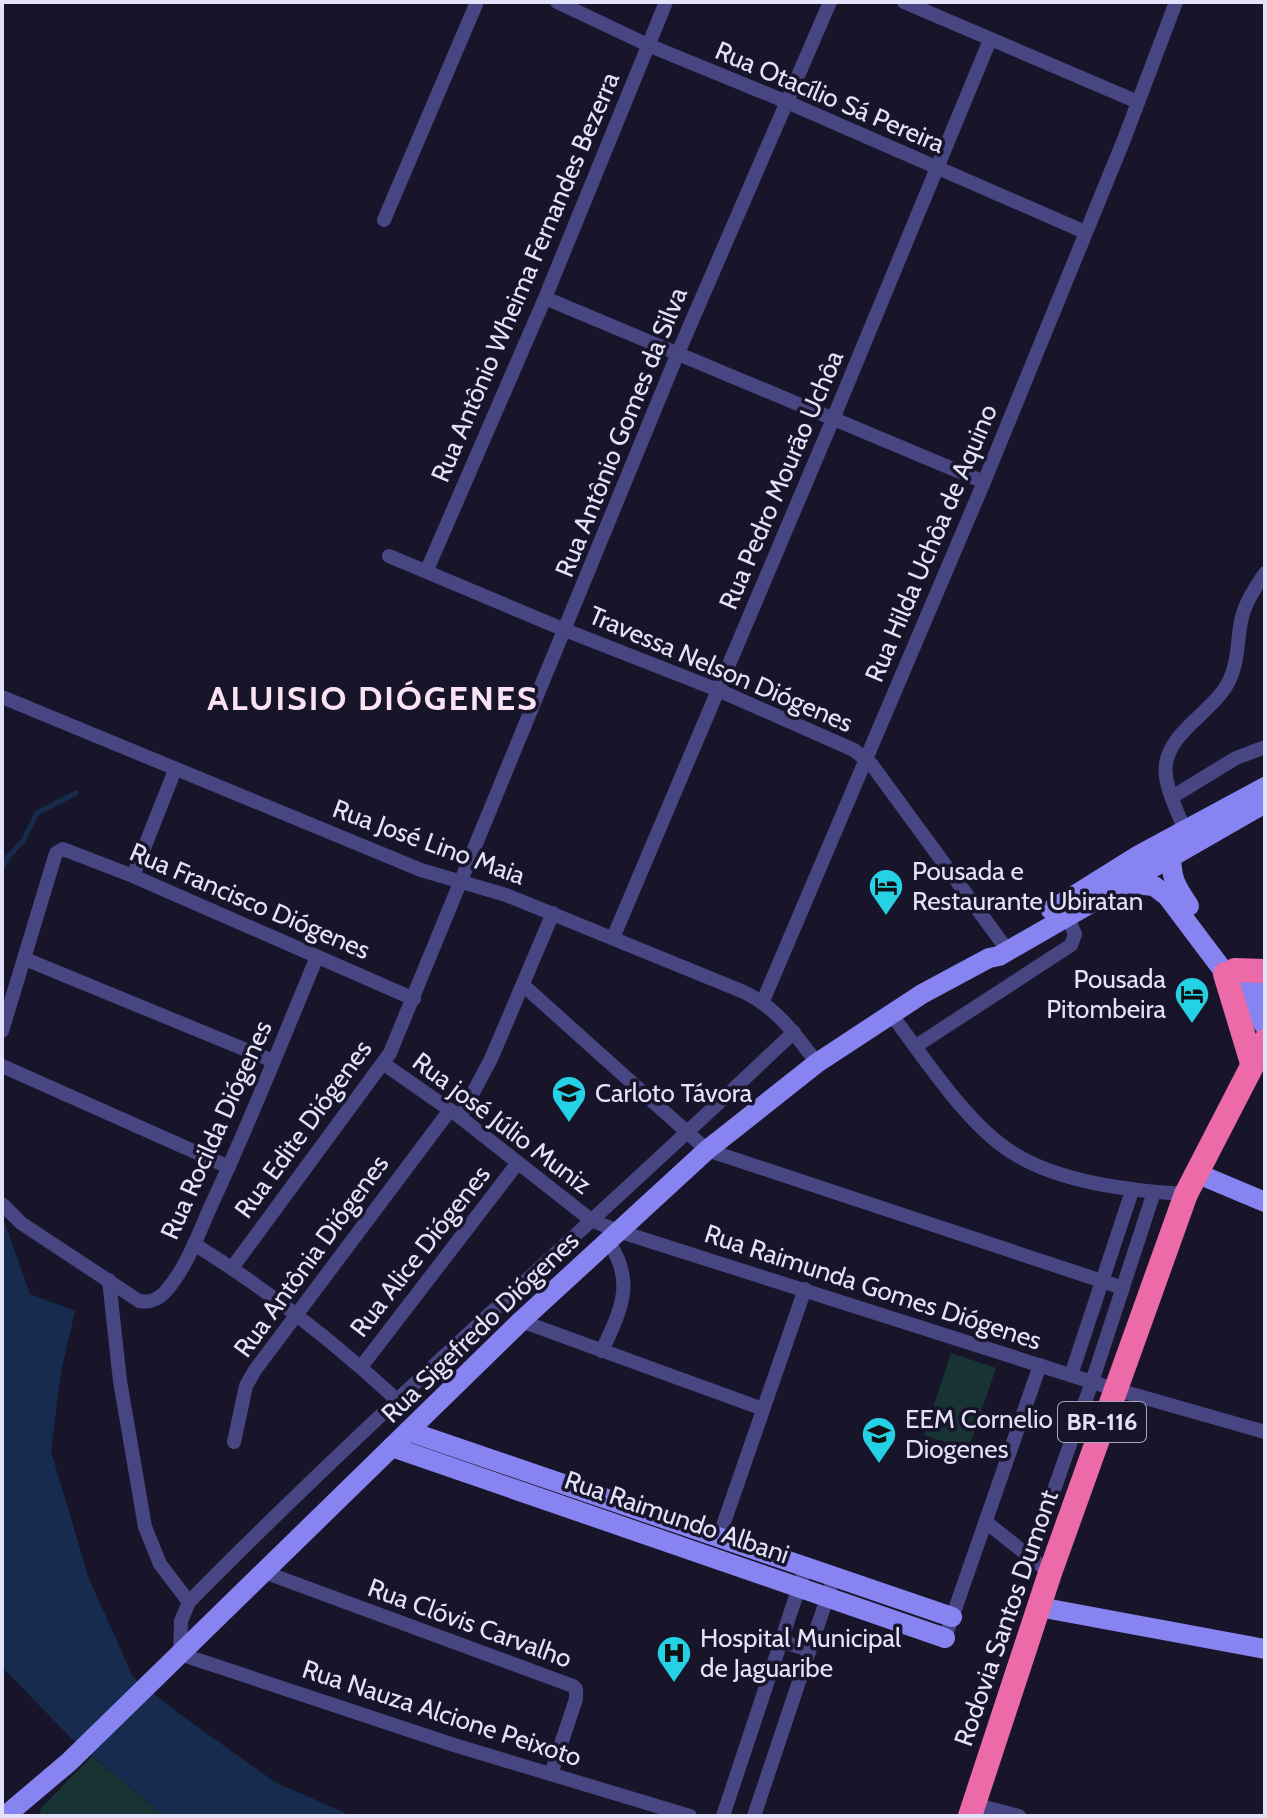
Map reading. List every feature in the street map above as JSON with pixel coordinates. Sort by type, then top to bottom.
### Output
[{"type":"highway","points":[[1252,1063],[1230,972],[1265,971]]},
{"type":"highway","name":"Rodovia Santos Dumont","points":[[972,1810],[1044,1592],[1103,1386],[1191,1183],[1265,1041]]},
{"type":"street","points":[[384,220],[477,2]]},
{"type":"street","name":"Rua Otacílio Sá Pereira","points":[[557,2],[648,45],[1085,232]]},
{"type":"street","name":"Rua Antônio Wheima Fernandes Bezerra","points":[[427,570],[545,298],[666,2]]},
{"type":"street","name":"Rua Antônio Gomes da Silva","points":[[459,881],[678,353],[830,2]]},
{"type":"street","points":[[904,2],[1138,102]]},
{"type":"street","name":"Rua Hilda Uchôa de Aquino","points":[[763,1001],[984,482],[1176,2]]},
{"type":"street","name":"Rua Pedro Mourão Uchôa","points":[[613,938],[990,40]]},
{"type":"street","points":[[545,298],[984,482]]},
{"type":"street","name":"Travessa Nelson Diógenes","points":[[389,556],[718,690],[842,744],[865,758],[999,950]]},
{"type":"street","points":[[1184,829],[1165,767],[1168,754],[1225,688],[1238,654],[1242,616],[1265,573]]},
{"type":"street","name":"Rua José Lino Maia","points":[[2,697],[421,870],[482,887],[553,913],[763,1001],[794,1032],[817,1063]]},
{"type":"street","points":[[1172,797],[1236,758],[1265,747]]},
{"type":"street","points":[[133,876],[175,770]]},
{"type":"street","points":[[999,950],[1067,916],[1123,883],[1167,848],[1184,829],[1265,787]]},
{"type":"street","points":[[999,950],[1167,848],[1265,803]]},
{"type":"street","points":[[1167,848],[1178,889],[1265,1026]]},
{"type":"street","name":"Rua Francisco Diógenes","points":[[25,959],[56,853],[65,850],[133,876],[414,999]]},
{"type":"street","name":"Rua Edite Diógenes","points":[[232,1268],[284,1194],[384,1064],[414,999],[459,881]]},
{"type":"street","points":[[1123,883],[1139,883],[1160,889],[1230,972],[1265,999]]},
{"type":"street","name":"Rua Antônia Diógenes","points":[[234,1442],[246,1386],[255,1370],[455,1114],[491,1059],[553,913]]},
{"type":"street","points":[[916,1046],[1071,945],[1075,934],[1067,916]]},
{"type":"street","name":"Rua Sigefredo Diógenes","points":[[47,1782],[521,1321],[707,1150],[817,1063],[891,1014],[999,950]]},
{"type":"street","name":"Rua Rocilda Diógenes","points":[[109,1280],[139,1301],[153,1301],[168,1289],[194,1244],[229,1167],[317,957]]},
{"type":"street","points":[[2,1031],[25,959],[273,1061]]},
{"type":"street","points":[[523,985],[707,1150],[1123,1288]]},
{"type":"street","points":[[891,1014],[965,1109],[1013,1154],[1063,1175],[1132,1191],[1154,1192],[1191,1183],[1265,1202]]},
{"type":"street","points":[[180,1654],[181,1621],[189,1602],[396,1399],[794,1032]]},
{"type":"street","name":"Rua josé Júlio Muniz","points":[[384,1064],[455,1114],[613,1236]]},
{"type":"street","points":[[2,1066],[229,1167]]},
{"type":"street","name":"Rua Alice Diógenes","points":[[361,1367],[517,1164]]},
{"type":"street","points":[[1071,1375],[1132,1191]]},
{"type":"street","points":[[1030,1558],[1103,1386],[1123,1288],[1154,1192]]},
{"type":"street","points":[[2,1204],[21,1223],[109,1280],[120,1381],[145,1527],[160,1564],[189,1602]]},
{"type":"street","points":[[602,1351],[623,1298],[622,1268],[613,1236]]},
{"type":"street","name":"Rua Raimunda Gomes Diógenes","points":[[613,1236],[805,1289],[1103,1386],[1265,1432]]},
{"type":"street","points":[[194,1244],[232,1268],[295,1316],[361,1367],[396,1399]]},
{"type":"street","points":[[719,1537],[805,1289]]},
{"type":"street","points":[[521,1321],[763,1409]]},
{"type":"street","points":[[945,1638],[1040,1365]]},
{"type":"street","name":"Rua Raimundo Albani","points":[[408,1431],[476,1465]]},
{"type":"street","name":"Rua Raimundo Albani","points":[[392,1447],[476,1465],[631,1518],[799,1586],[945,1638]]},
{"type":"street","name":"Rua Raimundo Albani","points":[[631,1518],[719,1537],[952,1617]]},
{"type":"street","points":[[986,1522],[1030,1558],[1044,1592]]},
{"type":"street","points":[[723,1816],[806,1566]]},
{"type":"street","name":"Rua Clóvis Carvalho","points":[[264,1572],[573,1686],[576,1699],[551,1774]]},
{"type":"street","points":[[754,1816],[835,1575]]},
{"type":"street","points":[[1044,1592],[1265,1637]]},
{"type":"street","points":[[1044,1592],[1265,1649]]},
{"type":"street","points":[[781,1641],[809,1650]]},
{"type":"street","name":"Rua Nauza Alcione Peixoto","points":[[180,1654],[454,1745],[690,1816]]},
{"type":"street","points":[[747,1741],[775,1750]]},
{"type":"street","points":[[5,1816],[47,1782]]},
{"type":"street","points":[[27,1816],[47,1782]]},
{"type":"street","points":[[972,1810],[1019,1816]]},
{"type":"green space","points":[[951,1353],[996,1368],[968,1450],[924,1435]]},
{"type":"green space","points":[[92,1756],[165,1816],[39,1816],[41,1808]]},
{"type":"water","points":[[2,1215],[30,1294],[75,1311],[61,1372],[51,1451],[88,1576],[133,1677],[275,1782],[352,1816],[165,1816],[71,1738],[2,1667]]},
{"type":"waterway","points":[[2,869],[23,841],[37,813],[76,793]]},
{"type":"place","name":"Pousada e Restaurante Ubiratan","points":[[886,917]]},
{"type":"place","name":"Pousada Pitombeira","points":[[1192,1025]]},
{"type":"place","name":"Carloto Távora","points":[[569,1124]]},
{"type":"place","name":"EEM Cornelio Diogenes","points":[[879,1465]]},
{"type":"place","name":"Hospital Municipal de Jaguaribe","points":[[674,1684]]},
{"type":"district","name":"ALUISIO DIÓGENES","points":[[373,698]]}]
